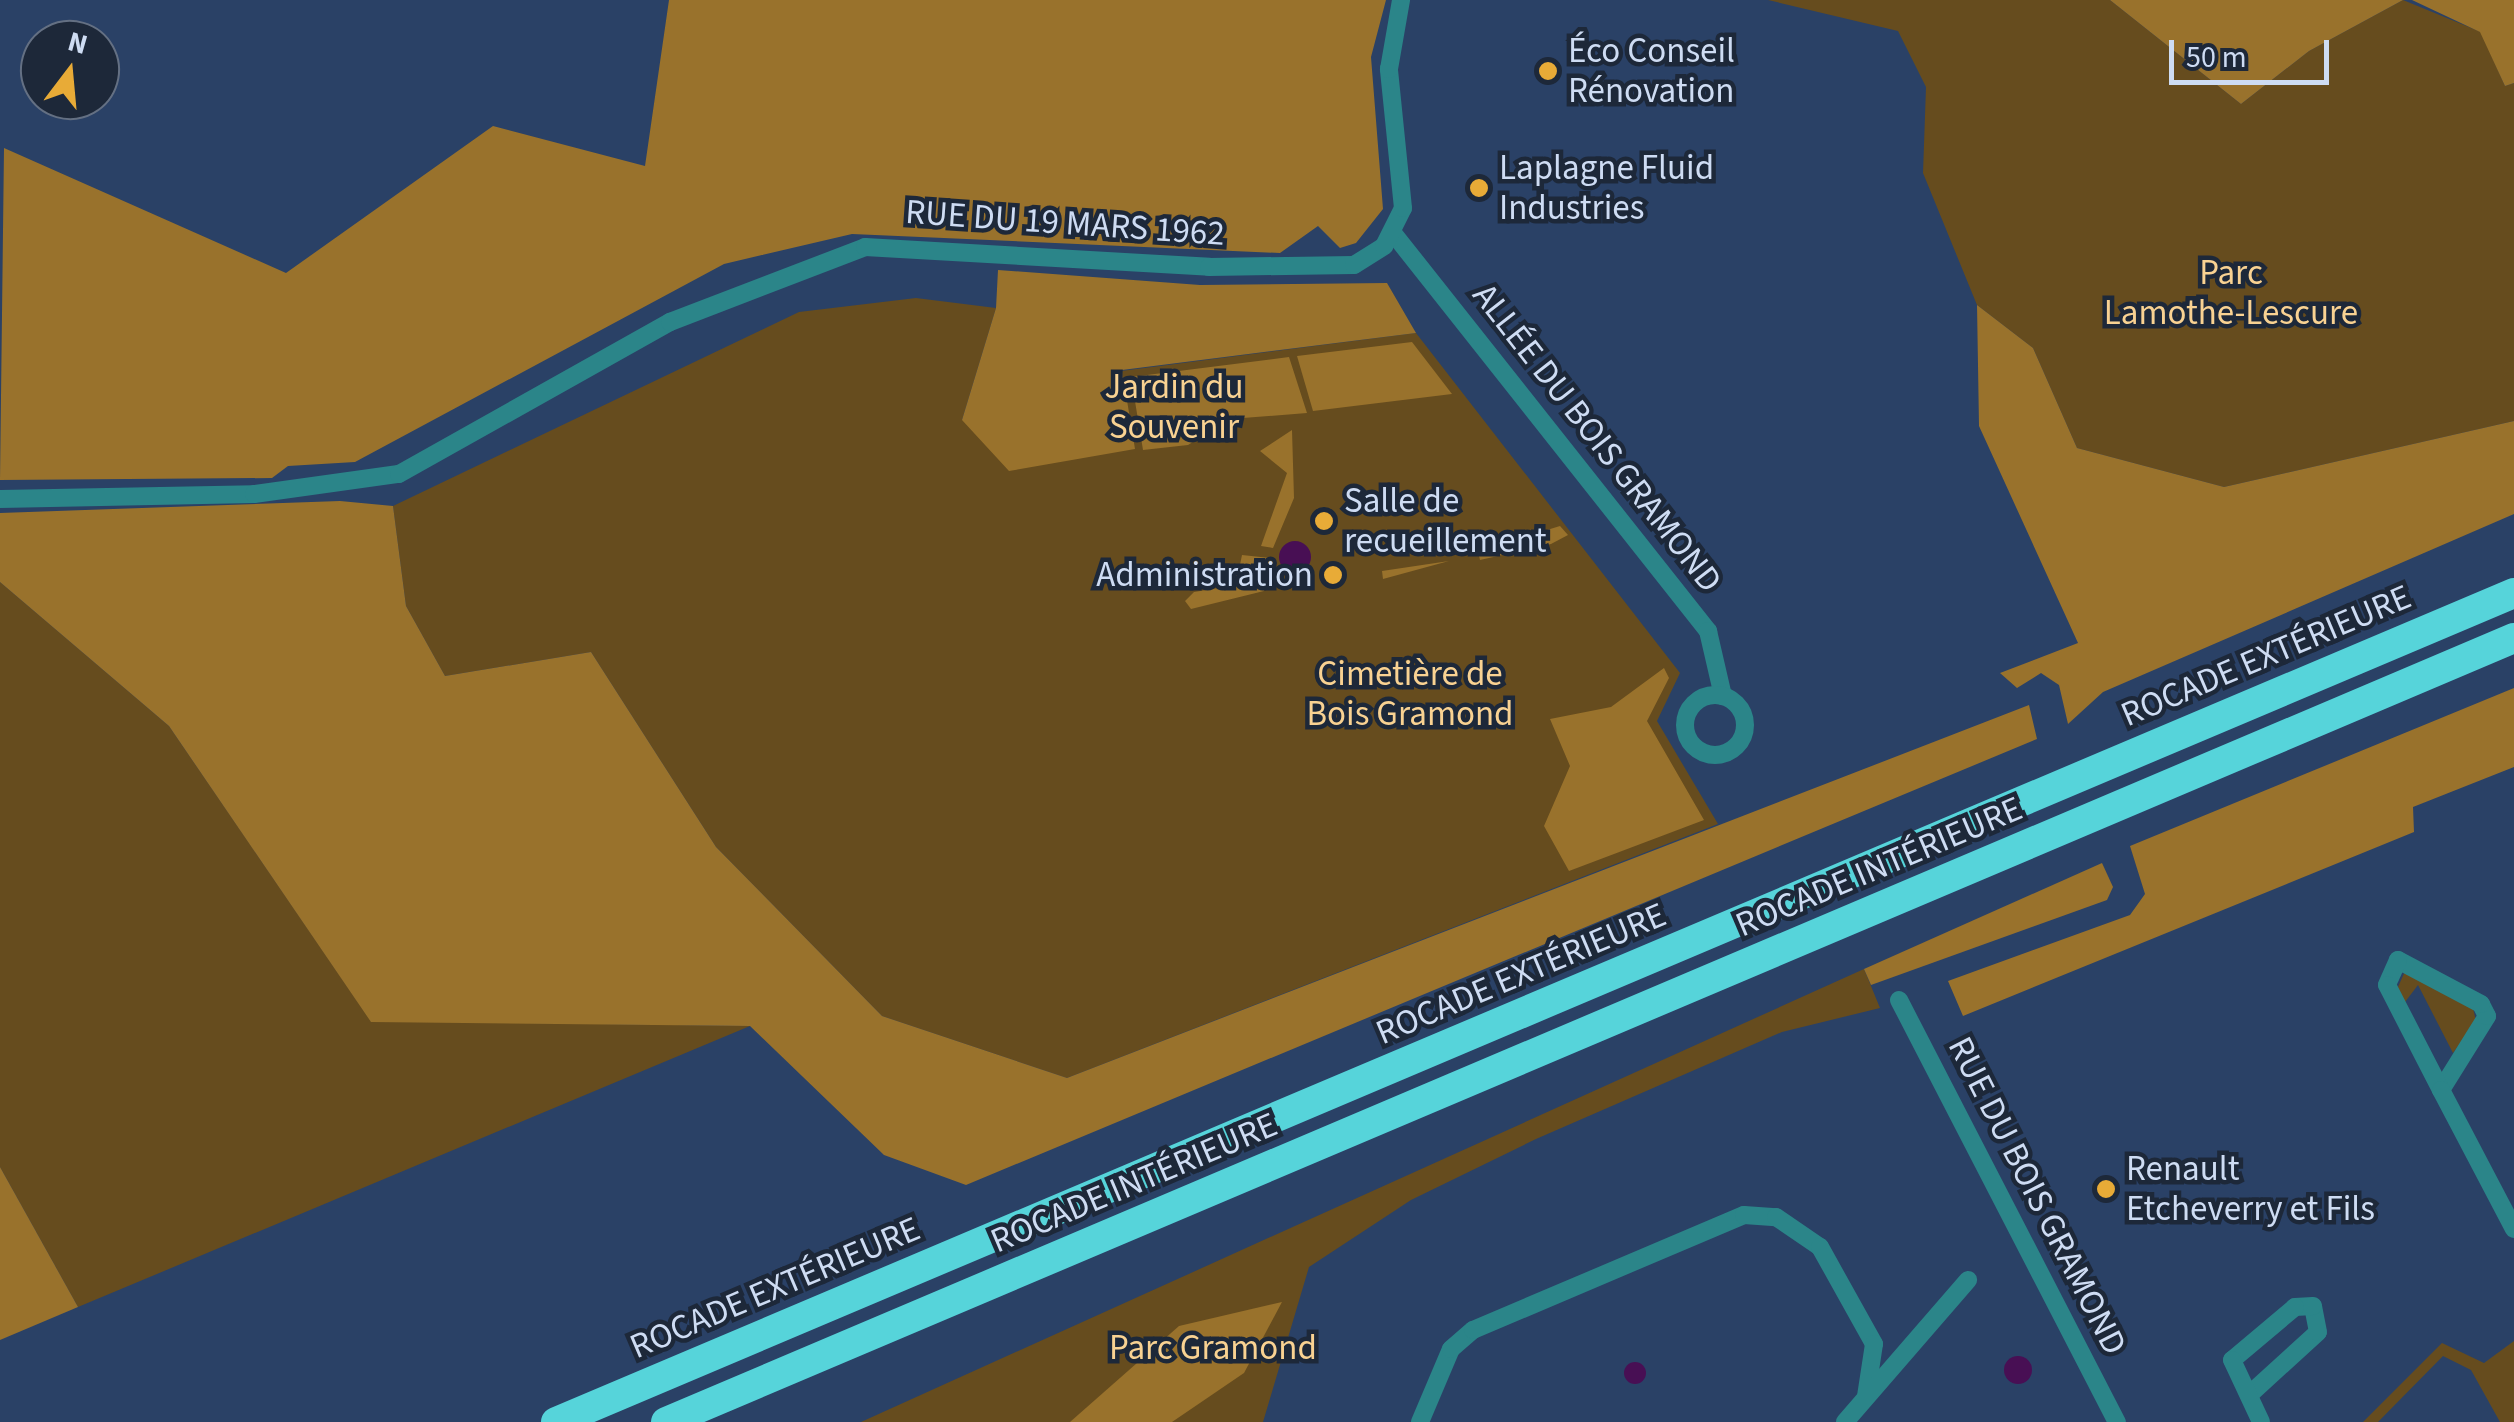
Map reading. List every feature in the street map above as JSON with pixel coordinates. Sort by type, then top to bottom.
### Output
[{"type":"highway","name":"ROCADE EXTÉRIEURE","points":[[556,1422],[2514,594]]},
{"type":"highway","name":"ROCADE INTÉRIEURE","points":[[666,1422],[2514,638]]},
{"type":"street","points":[[1393,233],[1403,208],[1388,69],[1401,0]]},
{"type":"street","name":"RUE DU 19 MARS 1962","points":[[0,499],[254,494],[399,474],[670,322],[865,247],[1336,267],[1371,256],[1393,233]]},
{"type":"street","name":"ALLÉE DU BOIS GRAMOND","points":[[1393,233],[1708,631],[1723,696]]},
{"type":"street","points":[[2441,1090],[2487,1016],[2481,1004],[2398,960],[2387,985],[2441,1090],[2514,1230]]},
{"type":"street","name":"RUE DU BOIS GRAMOND","points":[[1899,1000],[2116,1422]]},
{"type":"street","points":[[1420,1422],[1451,1349],[1473,1330],[1744,1215],[1776,1217],[1820,1246],[1874,1344],[1866,1396]]},
{"type":"street","points":[[1845,1422],[1968,1280]]},
{"type":"street","points":[[2249,1395],[2318,1332],[2313,1306],[2295,1308],[2238,1350],[2234,1368],[2261,1422]]},
{"type":"green space","points":[[669,0],[1386,0],[1371,57],[1383,209],[1356,243],[1340,248],[1318,226],[1280,253],[852,234],[724,264],[355,462],[288,466],[272,478],[0,480],[4,148],[286,273],[493,126],[645,166]]},
{"type":"green space","name":"Parc Lamothe-Lescure","points":[[1768,0],[2110,0],[2241,104],[2309,51],[2403,0],[2481,32],[2505,86],[2514,83],[2514,421],[2224,487],[2077,448],[2033,348],[1977,305],[1923,173],[1926,87],[1898,31]]},
{"type":"green space","points":[[2110,0],[2403,0],[2309,51],[2241,104]]},
{"type":"green space","points":[[2412,0],[2514,0],[2514,83],[2505,86],[2480,32]]},
{"type":"green space","points":[[998,270],[1200,285],[1387,283],[1416,333],[1122,370],[1135,449],[1009,471],[962,420],[996,308]]},
{"type":"green space","name":"Cimetière de Bois Gramond","points":[[916,298],[996,308],[962,420],[1121,371],[1416,333],[1680,673],[1657,721],[1718,824],[1067,1078],[882,1016],[716,847],[591,652],[445,676],[406,606],[393,506],[799,312]]},
{"type":"green space","points":[[1977,305],[2033,348],[2077,448],[2224,487],[2514,421],[2514,514],[2103,692],[2068,724],[2059,685],[2041,673],[2017,688],[2000,673],[2078,643],[1979,426]]},
{"type":"green space","points":[[1412,342],[1452,394],[1313,411],[1297,356]]},
{"type":"green space","name":"Jardin du Souvenir","points":[[1289,357],[1307,413],[1230,419],[1188,445],[1143,450],[1131,377]]},
{"type":"green space","points":[[1292,430],[1294,498],[1273,548],[1261,546],[1287,473],[1260,451]]},
{"type":"green space","points":[[340,501],[393,506],[406,606],[445,676],[591,652],[716,847],[882,1016],[1067,1078],[2029,705],[2037,739],[966,1185],[884,1155],[750,1026],[371,1022],[169,726],[0,582],[0,513]]},
{"type":"green space","points":[[1560,526],[1568,535],[1551,544],[1480,560],[1478,551]]},
{"type":"green space","points":[[1242,555],[1270,558],[1264,591],[1191,609],[1185,601],[1194,592],[1249,583],[1238,574]]},
{"type":"green space","points":[[1449,561],[1383,579],[1382,571]]},
{"type":"green space","points":[[0,582],[169,726],[371,1021],[750,1026],[78,1307],[0,1167]]},
{"type":"green space","points":[[1664,668],[1669,678],[1647,721],[1704,820],[1569,871],[1544,826],[1570,766],[1550,719],[1611,707]]},
{"type":"green space","points":[[2514,688],[2514,767],[2413,807],[2414,832],[1963,1016],[1948,981],[2130,915],[2145,894],[2130,846]]},
{"type":"green space","points":[[2102,863],[2113,887],[2107,900],[1871,985],[1864,969]]},
{"type":"green space","name":"Parc Gramond","points":[[1864,969],[1880,1008],[1782,1032],[1536,1139],[1411,1200],[1309,1267],[1263,1422],[861,1422]]},
{"type":"green space","points":[[2406,969],[2472,1004],[2476,1021],[2453,1053],[2418,985],[2405,1002],[2398,987]]},
{"type":"green space","points":[[0,1167],[78,1307],[0,1340]]},
{"type":"green space","points":[[1282,1302],[1244,1373],[1172,1422],[1070,1422],[1179,1326]]},
{"type":"green space","points":[[2514,1341],[2514,1422],[2500,1422],[2471,1370],[2443,1356],[2378,1422],[2363,1422],[2442,1343],[2484,1363]]},
{"type":"shaded area","points":[[1295,541],[1306,546],[1311,557],[1306,568],[1295,573],[1284,568],[1279,557],[1284,546]]},
{"type":"shaded area","points":[[2018,1356],[2028,1360],[2032,1370],[2028,1380],[2018,1384],[2008,1380],[2004,1370],[2008,1360]]},
{"type":"shaded area","points":[[1635,1362],[1643,1365],[1643,1381],[1635,1384],[1627,1381],[1624,1373],[1627,1365]]},
{"type":"place","name":"Éco Conseil Rénovation","points":[[1548,71]]},
{"type":"place","name":"Laplagne Fluid Industries","points":[[1479,188]]},
{"type":"place","name":"Salle de recueillement","points":[[1324,521]]},
{"type":"place","name":"Administration","points":[[1333,575]]},
{"type":"place","name":"Renault Etcheverry et Fils","points":[[2106,1189]]}]
